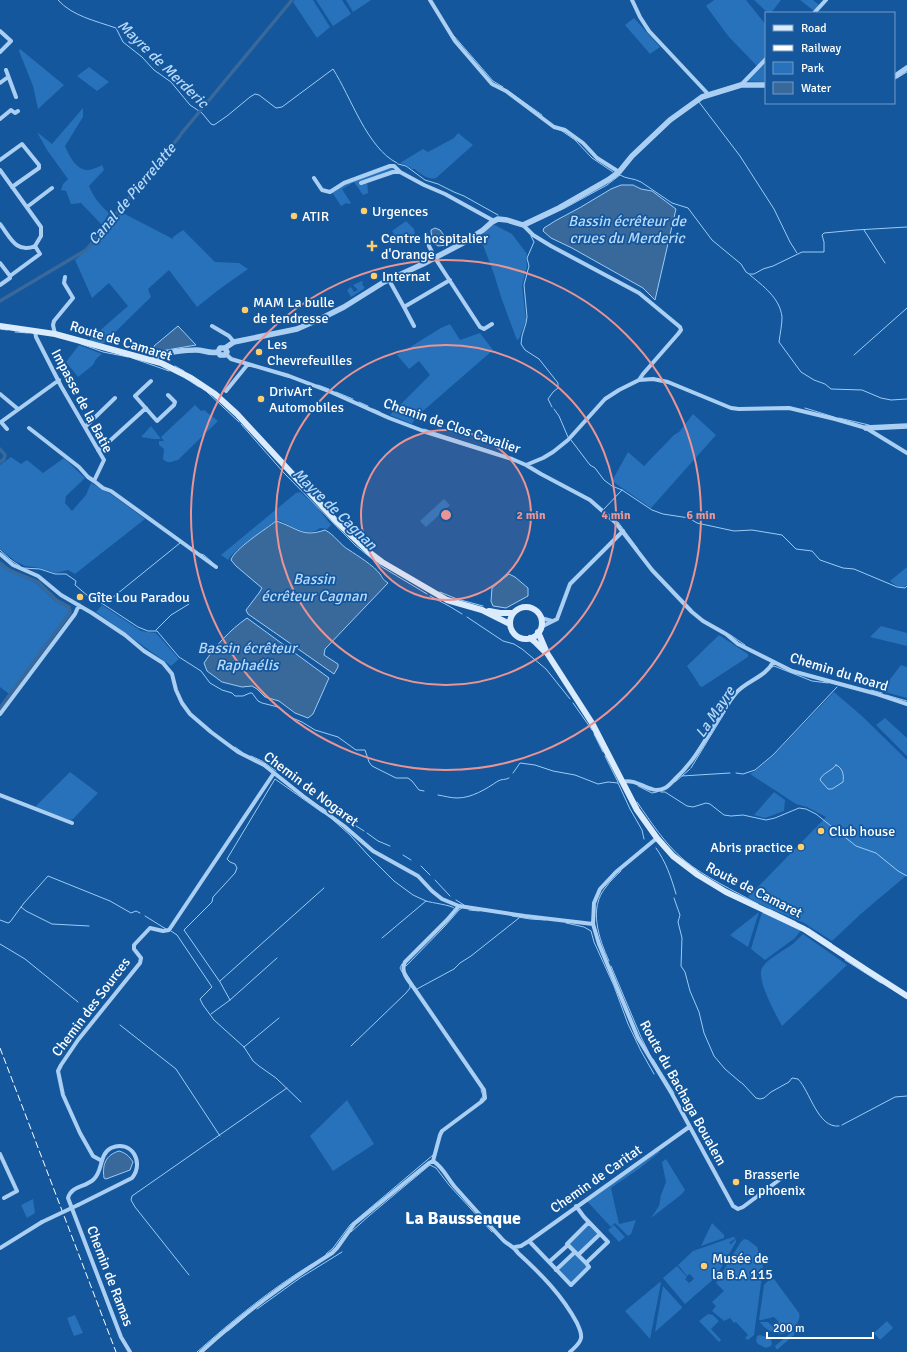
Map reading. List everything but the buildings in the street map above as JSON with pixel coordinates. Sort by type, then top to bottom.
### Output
[{"type":"main road","name":"Route de Camaret","points":[[0,326],[55,334],[153,361],[191,378],[215,394],[242,420],[347,532],[376,558],[446,600],[482,610],[506,614],[528,607],[535,610],[541,618],[540,630],[547,653],[592,723],[641,816],[657,838],[673,856],[702,878],[738,898],[804,929],[907,996]]},
{"type":"main road","name":"Route de Camaret","points":[[482,610],[510,624],[513,632],[519,637],[530,638],[547,653]]},
{"type":"main road","points":[[510,624],[513,613]]},
{"type":"main road","points":[[530,638],[540,630]]},
{"type":"street","points":[[430,0],[455,41],[492,84],[506,91],[554,128],[565,130],[583,143],[597,158],[619,172]]},
{"type":"street","points":[[632,0],[649,31],[709,95]]},
{"type":"street","points":[[815,12],[826,0]]},
{"type":"street","points":[[0,31],[11,41],[0,52]]},
{"type":"street","points":[[741,85],[765,61]]},
{"type":"street","points":[[895,76],[907,68]]},
{"type":"street","points":[[6,70],[16,97]]},
{"type":"street","points":[[0,83],[8,77]]},
{"type":"street","points":[[218,352],[221,347],[225,348],[234,342],[304,326],[340,309],[389,280],[435,258],[483,230],[498,219],[524,224],[583,195],[619,172],[632,156],[670,120],[688,106],[709,95],[741,85],[765,85]]},
{"type":"street","points":[[0,119],[11,110],[15,113],[18,111]]},
{"type":"street","points":[[0,160],[22,144],[39,165]]},
{"type":"street","points":[[12,187],[39,168],[39,165],[44,162]]},
{"type":"street","points":[[314,178],[322,190],[330,192],[344,183],[390,166],[395,167],[400,172],[424,185],[446,194],[494,221]]},
{"type":"street","points":[[0,170],[41,227],[41,236],[35,246],[26,248],[19,247],[0,224]]},
{"type":"street","points":[[361,183],[393,172],[400,172]]},
{"type":"street","points":[[27,207],[52,188]]},
{"type":"street","points":[[524,224],[530,232],[551,246],[578,262],[639,293],[680,327],[681,330],[678,334],[639,380]]},
{"type":"street","points":[[426,234],[435,258],[480,327],[484,329],[492,324]]},
{"type":"street","points":[[0,285],[40,254],[35,246]]},
{"type":"street","points":[[0,263],[10,276]]},
{"type":"street","points":[[55,334],[53,325],[54,321],[73,298],[64,282],[65,277]]},
{"type":"street","points":[[389,280],[414,326]]},
{"type":"street","points":[[404,307],[450,280]]},
{"type":"street","points":[[212,326],[229,336],[234,342]]},
{"type":"street","name":"Impasse de la Batie","points":[[34,330],[36,337],[59,380],[104,460],[94,481]]},
{"type":"street","points":[[218,352],[222,356],[226,354],[227,350],[225,348]]},
{"type":"street","points":[[153,361],[159,355],[171,353],[196,350],[210,353],[218,352]]},
{"type":"street","name":"Chemin de Clos Cavalier","points":[[226,354],[231,359],[289,376],[426,432],[512,458],[526,465],[553,452],[568,440],[605,399],[639,380],[653,379],[668,382],[731,408],[789,408],[866,428],[907,426]]},
{"type":"street","points":[[226,391],[248,364]]},
{"type":"street","points":[[7,429],[1,422],[59,380]]},
{"type":"street","points":[[151,381],[136,396],[157,421],[174,405],[175,402],[168,395]]},
{"type":"street","points":[[0,394],[18,409]]},
{"type":"street","points":[[85,427],[115,398]]},
{"type":"street","points":[[98,450],[146,408]]},
{"type":"street","points":[[29,428],[79,466],[88,477],[103,488],[112,491],[216,567]]},
{"type":"street","points":[[866,428],[907,453]]},
{"type":"street","name":"Chemin du Roard","points":[[526,465],[590,500],[615,522],[652,570],[692,612],[703,621],[726,634],[738,644],[792,671],[907,704]]},
{"type":"street","points":[[540,630],[560,615],[570,584],[623,531]]},
{"type":"street","name":"Chemin de Nogaret","points":[[0,554],[13,565],[38,576],[61,595],[105,621],[144,651],[163,663],[172,674],[179,699],[190,714],[211,732],[238,752],[264,765],[344,826],[373,851],[418,876],[442,899],[459,906],[593,924]]},
{"type":"street","points":[[0,714],[75,614],[79,605]]},
{"type":"street","points":[[541,618],[547,621],[554,621]]},
{"type":"street","points":[[624,786],[627,780],[637,782],[652,790],[665,788],[688,767],[738,691],[759,676],[773,662]]},
{"type":"street","name":"Chemin des Sources","points":[[102,1161],[93,1156],[80,1133],[63,1094],[58,1075],[59,1068],[82,1035],[140,963],[141,958],[134,949],[134,945],[150,928],[163,931],[169,930],[274,773]]},
{"type":"street","points":[[0,795],[72,823]]},
{"type":"street","name":"Route du Bachaga Boualem","points":[[657,838],[616,872],[600,889],[594,903],[593,924],[599,944],[638,1038],[733,1206],[738,1210],[783,1177]]},
{"type":"street","points":[[433,1161],[442,1131],[481,1102],[485,1096],[484,1090],[414,988],[404,972],[403,965],[459,906]]},
{"type":"street","name":"Chemin de Caritat","points":[[515,1247],[521,1246],[529,1241],[576,1206],[689,1127]]},
{"type":"street","name":"Chemin de Ramas","points":[[0,1248],[42,1222],[78,1204],[132,1178],[138,1166],[136,1156],[132,1151],[121,1146],[106,1151],[95,1179],[71,1191],[68,1198],[121,1337],[130,1352]]},
{"type":"street","points":[[0,1154],[17,1191],[4,1198]]},
{"type":"street","points":[[433,1161],[438,1165],[451,1183],[500,1236],[506,1242],[515,1247],[518,1253],[554,1289],[573,1317],[581,1335],[581,1340],[570,1352]]},
{"type":"street","points":[[201,1352],[231,1324],[298,1275],[332,1253],[354,1224],[428,1163],[433,1161]]},
{"type":"street","points":[[576,1206],[608,1242],[586,1263]]},
{"type":"street","points":[[549,1262],[568,1245],[567,1244],[589,1222]]},
{"type":"street","points":[[556,1270],[600,1234]]},
{"type":"street","points":[[529,1241],[571,1285],[590,1267],[568,1245]]},
{"type":"green space","points":[[295,0],[313,0],[330,27],[317,38],[293,2]]},
{"type":"green space","points":[[316,0],[342,0],[351,14],[333,26]]},
{"type":"green space","points":[[346,0],[371,0],[353,12]]},
{"type":"green space","points":[[714,0],[746,0],[765,24],[765,59],[757,66],[729,37],[706,6]]},
{"type":"green space","points":[[754,0],[781,0],[772,12],[767,12]]},
{"type":"green space","points":[[800,0],[813,0],[819,5],[814,11]]},
{"type":"green space","points":[[634,18],[660,47],[650,54],[625,25]]},
{"type":"green space","points":[[20,49],[64,85],[38,109],[33,86],[19,51]]},
{"type":"green space","points":[[765,62],[765,82],[746,81]]},
{"type":"green space","points":[[89,67],[109,82],[97,91],[77,76]]},
{"type":"green space","points":[[83,108],[83,117],[65,146],[71,158],[81,168],[89,170],[102,165],[104,170],[89,186],[98,201],[109,213],[102,225],[81,203],[71,204],[66,191],[61,190],[63,184],[68,179],[47,150],[37,132],[52,144]]},
{"type":"green space","points":[[458,133],[473,145],[436,178],[422,175],[415,169],[400,163],[423,149],[428,152],[454,138]]},
{"type":"green space","points":[[393,167],[393,170],[367,180],[368,193],[363,195],[354,182],[342,189],[351,203],[349,204],[346,203],[341,206],[332,192],[344,183]]},
{"type":"green space","points":[[121,212],[173,239],[173,237],[183,230],[215,262],[239,263],[248,269],[197,307],[169,270],[148,289],[151,297],[103,344],[88,341],[128,306],[109,283],[92,298],[75,260],[91,246]]},
{"type":"green space","points":[[406,221],[414,229],[415,234],[402,243],[392,231]]},
{"type":"green space","points":[[493,224],[512,234],[527,254],[527,266],[522,286],[526,320],[519,339],[517,340],[480,237]]},
{"type":"green space","points":[[362,281],[365,288],[351,297],[347,290],[351,287],[354,292],[358,290],[353,285]]},
{"type":"green space","points":[[450,324],[460,340],[480,333],[493,350],[415,418],[412,424],[390,415],[430,375],[419,361],[409,369],[397,355]]},
{"type":"green space","points":[[79,345],[102,354],[96,359],[93,365],[78,377],[66,362]]},
{"type":"green space","points":[[195,405],[201,411],[204,410],[218,421],[178,460],[170,462],[165,461],[163,459],[164,449],[159,445],[159,441],[164,441],[161,437]]},
{"type":"green space","points":[[693,414],[716,435],[651,508],[612,481],[628,452],[644,466],[674,435],[679,432]]},
{"type":"green space","points":[[151,426],[161,439],[141,437]]},
{"type":"green space","points":[[11,457],[21,464],[27,460],[43,473],[64,458],[85,478],[66,496],[65,503],[72,511],[86,495],[91,483],[111,494],[145,519],[75,574],[68,570],[55,573],[40,568],[25,566],[15,561],[0,549],[0,465]]},
{"type":"green space","points":[[300,492],[317,507],[331,525],[327,529],[320,528],[315,531],[304,532],[278,520],[239,548],[228,560],[221,555],[296,493]]},
{"type":"green space","points":[[444,499],[450,505],[426,527],[420,521]]},
{"type":"green space","points":[[0,564],[9,571],[36,583],[55,601],[68,608],[68,613],[9,694],[0,687]]},
{"type":"green space","points":[[907,567],[907,585],[900,587],[890,581]]},
{"type":"green space","points":[[102,605],[141,631],[156,633],[179,659],[171,666],[96,612]]},
{"type":"green space","points":[[881,626],[907,633],[907,646],[870,637]]},
{"type":"green space","points":[[719,635],[748,654],[748,657],[702,687],[687,666]]},
{"type":"green space","points":[[901,665],[907,667],[907,698],[881,691]]},
{"type":"green space","points":[[834,692],[863,717],[907,760],[907,875],[863,912],[832,941],[804,923],[757,903],[748,897],[826,817],[807,807],[796,804],[750,774],[773,756]]},
{"type":"green space","points":[[885,718],[907,738],[907,756],[876,725]]},
{"type":"green space","points":[[70,772],[98,793],[73,819],[70,820],[36,807],[37,805]]},
{"type":"green space","points":[[774,792],[785,800],[784,811],[765,818],[754,815]]},
{"type":"green space","points":[[759,912],[748,947],[730,935]]},
{"type":"green space","points":[[762,912],[802,929],[795,938],[765,960],[751,949]]},
{"type":"green space","points":[[803,934],[847,965],[782,1026],[771,1006],[764,988],[761,973],[762,968],[768,961],[794,943]]},
{"type":"green space","points":[[347,1100],[374,1144],[333,1171],[310,1136]]},
{"type":"green space","points":[[659,1151],[660,1152],[640,1168],[611,1188],[619,1224],[636,1220],[631,1234],[628,1236],[615,1223],[611,1227],[587,1201]]},
{"type":"green space","points":[[666,1159],[685,1190],[651,1218],[659,1206],[666,1182],[662,1162]]},
{"type":"green space","points":[[33,1199],[35,1213],[27,1218],[21,1205]]},
{"type":"green space","points":[[712,1223],[724,1235],[724,1238],[701,1246]]},
{"type":"green space","points":[[589,1225],[598,1234],[578,1253],[569,1244]]},
{"type":"green space","points":[[614,1225],[625,1237],[619,1242],[608,1230]]},
{"type":"green space","points":[[733,1237],[736,1238],[729,1243],[731,1244],[736,1239],[736,1242],[716,1277],[685,1304],[663,1278],[677,1266],[687,1277],[685,1279],[689,1283],[694,1279],[690,1274],[687,1276],[678,1265],[693,1251]]},
{"type":"green space","points":[[744,1239],[748,1240],[757,1247],[763,1269],[754,1335],[748,1340],[745,1338],[748,1335],[736,1322],[734,1323],[730,1318],[724,1321],[712,1311],[716,1306],[712,1302],[724,1291],[716,1283],[740,1243]]},
{"type":"green space","points":[[575,1255],[587,1267],[571,1282],[559,1270]]},
{"type":"green space","points":[[774,1279],[799,1313],[800,1317],[793,1328],[784,1334],[770,1331],[760,1322],[768,1322],[775,1329],[780,1328],[778,1321],[774,1317],[759,1320],[764,1285],[768,1281]]},
{"type":"green space","points":[[660,1282],[661,1283],[650,1339],[625,1311]]},
{"type":"green space","points":[[663,1286],[682,1308],[655,1332]]},
{"type":"green space","points":[[708,1314],[713,1315],[719,1321],[711,1329],[721,1340],[719,1342],[699,1321]]},
{"type":"green space","points":[[75,1315],[83,1333],[74,1336],[67,1318]]},
{"type":"green space","points":[[887,1321],[893,1328],[880,1340],[874,1333]]},
{"type":"green space","points":[[793,1331],[795,1333],[794,1335],[778,1349],[776,1349],[775,1346]]},
{"type":"green space","points":[[760,1335],[770,1338],[772,1343],[771,1346],[766,1348],[758,1344],[756,1341],[757,1336]]},
{"type":"water","name":"Bassin écrêteur de crues du Merderic","points":[[621,185],[633,185],[641,189],[652,191],[676,209],[655,300],[643,288],[572,248],[551,238],[543,231],[544,228],[555,221],[611,189]]},
{"type":"water","points":[[435,228],[440,230],[449,242],[447,245],[438,246],[434,243],[431,230]]},
{"type":"water","points":[[178,326],[196,345],[155,352],[154,346]]},
{"type":"water","name":"Bassin écrêteur Cagnan","points":[[276,521],[305,533],[325,530],[346,548],[373,567],[388,583],[325,649],[324,655],[338,664],[334,674],[248,614],[246,610],[262,588],[231,560],[233,555],[238,550]]},
{"type":"water","points":[[509,574],[528,588],[528,596],[506,608],[493,606],[491,601],[492,588]]},
{"type":"water","name":"Bassin écrêteur Raphaélis","points":[[247,618],[329,678],[313,714],[308,718],[295,713],[279,701],[265,697],[252,686],[242,687],[222,682],[207,671],[204,663],[213,650],[229,633]]},
{"type":"water","points":[[119,1151],[127,1155],[133,1162],[130,1170],[106,1179],[104,1178],[104,1164],[111,1155]]},
{"type":"waterway","name":"Mayre de Merderic","points":[[58,0],[64,6],[77,14],[116,28],[123,42],[142,57],[154,70],[171,82],[190,105],[202,113],[211,124],[214,125],[255,94],[259,95],[276,108],[282,107],[333,69],[368,134],[386,156],[397,163]]},
{"type":"waterway","name":"Canal de Pierrelatte","points":[[181,134],[292,0]]},
{"type":"waterway","points":[[454,36],[493,81],[503,87]]},
{"type":"waterway","points":[[897,78],[907,72]]},
{"type":"waterway","points":[[507,90],[542,115]]},
{"type":"waterway","points":[[699,102],[740,156],[774,209],[797,253]]},
{"type":"waterway","points":[[562,131],[575,140],[592,158],[613,172]]},
{"type":"waterway","name":"Canal de Pierrelatte","points":[[0,301],[86,250],[180,136]]},
{"type":"waterway","name":"Mayre de Merderic","points":[[398,164],[406,166],[425,180],[438,184],[464,196],[498,215]]},
{"type":"waterway","name":"Mayre de Merderic","points":[[527,226],[565,208],[607,185],[620,175],[641,182],[672,203],[688,208],[712,240],[741,264],[749,274],[754,274],[802,252],[824,252],[822,235],[824,233],[907,227]]},
{"type":"waterway","points":[[864,230],[885,263]]},
{"type":"waterway","points":[[531,236],[534,242],[527,258],[529,266],[524,285],[527,317],[521,344],[525,350],[539,359],[558,383],[558,388],[548,399],[552,407]]},
{"type":"waterway","points":[[750,275],[770,293],[778,304],[782,317],[779,342],[801,372],[814,380],[825,384],[831,389],[862,390],[881,398],[891,400],[907,399]]},
{"type":"waterway","points":[[854,355],[907,308]]},
{"type":"waterway","name":"Mayre de Cagnan","points":[[0,329],[7,330]]},
{"type":"waterway","name":"Mayre de Cagnan","points":[[15,332],[28,333]]},
{"type":"waterway","name":"Mayre de Cagnan","points":[[81,344],[103,352],[128,357]]},
{"type":"waterway","name":"Mayre de Cagnan","points":[[132,358],[169,371]]},
{"type":"waterway","points":[[175,366],[184,371]]},
{"type":"waterway","name":"Mayre de Cagnan","points":[[185,378],[199,387]]},
{"type":"waterway","points":[[318,385],[329,389]]},
{"type":"waterway","name":"Mayre de Cagnan","points":[[207,392],[239,422]]},
{"type":"waterway","points":[[336,392],[353,399]]},
{"type":"waterway","points":[[359,402],[368,406]]},
{"type":"waterway","points":[[805,408],[834,417]]},
{"type":"waterway","points":[[373,409],[380,412]]},
{"type":"waterway","points":[[554,409],[559,416],[568,437]]},
{"type":"waterway","points":[[839,418],[869,425]]},
{"type":"waterway","name":"Mayre de Cagnan","points":[[241,424],[284,473],[355,545],[382,567],[427,594]]},
{"type":"waterway","points":[[424,429],[495,452]]},
{"type":"waterway","points":[[571,440],[590,465],[595,468],[604,480],[652,510],[663,514],[689,518],[697,523],[734,531],[752,530],[782,535],[796,549],[812,551],[820,560],[843,568],[854,569],[897,587],[905,588],[907,586]]},
{"type":"waterway","name":"Canal de Pierrelatte","points":[[0,449],[5,455],[4,459],[0,462]]},
{"type":"waterway","points":[[295,473],[327,507]]},
{"type":"waterway","points":[[604,509],[622,490]]},
{"type":"waterway","points":[[618,522],[638,549]]},
{"type":"waterway","points":[[95,599],[112,598],[180,543]]},
{"type":"waterway","points":[[0,550],[20,566]]},
{"type":"waterway","points":[[201,554],[213,563]]},
{"type":"waterway","name":"Canal de Pierrelatte","points":[[0,563],[9,570],[38,582],[56,600],[69,607],[70,613],[0,708]]},
{"type":"waterway","points":[[23,568],[40,569],[55,574],[66,574],[76,581],[75,585],[88,596],[138,627],[148,631],[157,631],[179,657],[201,671],[210,683],[222,690],[232,693],[235,696],[243,696],[252,693],[258,701],[278,707],[290,717],[315,730],[338,737],[356,750],[365,750],[372,766],[396,778],[408,778],[419,790],[424,791]]},
{"type":"waterway","points":[[440,592],[457,599],[483,606]]},
{"type":"waterway","name":"Mayre de Cagnan","points":[[430,596],[462,614]]},
{"type":"waterway","points":[[156,630],[171,615],[189,604]]},
{"type":"waterway","name":"Mayre de Cagnan","points":[[467,617],[503,641],[514,644],[522,649],[546,669],[570,699]]},
{"type":"waterway","points":[[729,634],[745,645]]},
{"type":"waterway","name":"La Mayre","points":[[772,667],[774,666],[812,681],[828,683]]},
{"type":"waterway","points":[[736,773],[743,774],[755,770],[773,755],[837,687]]},
{"type":"waterway","name":"La Mayre","points":[[871,690],[882,693]]},
{"type":"waterway","name":"La Mayre","points":[[886,695],[907,701]]},
{"type":"waterway","name":"Mayre de Cagnan","points":[[573,703],[592,730]]},
{"type":"waterway","name":"La Mayre","points":[[691,768],[730,704]]},
{"type":"waterway","name":"Mayre de Cagnan","points":[[594,734],[603,752]]},
{"type":"waterway","points":[[235,747],[242,752]]},
{"type":"waterway","points":[[251,756],[262,761],[276,771]]},
{"type":"waterway","name":"Mayre de Cagnan","points":[[605,756],[618,782]]},
{"type":"waterway","points":[[513,773],[520,763],[535,765],[553,771],[575,775],[598,784],[608,782],[618,783]]},
{"type":"waterway","points":[[836,765],[842,772],[843,782],[832,789],[828,789],[820,780],[836,765]]},
{"type":"waterway","name":"La Mayre","points":[[675,782],[690,769]]},
{"type":"waterway","points":[[682,776],[730,773]]},
{"type":"waterway","points":[[438,795],[463,798],[484,790],[499,780],[509,778]]},
{"type":"waterway","points":[[230,1000],[220,982],[184,930],[212,902],[213,897],[235,873],[237,868],[235,864],[227,859],[275,779],[323,813]]},
{"type":"waterway","points":[[618,783],[642,830],[644,839]]},
{"type":"waterway","name":"Mayre de Cagnan","points":[[638,786],[652,793],[657,792]]},
{"type":"waterway","name":"Mayre de Cagnan","points":[[661,792],[665,792],[687,806],[693,807],[706,803],[710,804],[724,815],[731,816],[743,815],[766,820],[799,808],[806,809],[816,814],[856,846],[876,853],[898,871],[907,876]]},
{"type":"waterway","points":[[637,802],[664,840],[684,860],[710,878],[758,904]]},
{"type":"waterway","points":[[321,807],[327,811],[339,815],[364,831]]},
{"type":"waterway","points":[[332,819],[350,835],[394,881],[413,895],[426,901]]},
{"type":"waterway","points":[[367,833],[378,841],[390,846]]},
{"type":"waterway","points":[[656,848],[668,870],[676,894]]},
{"type":"waterway","points":[[403,855],[411,860]]},
{"type":"waterway","points":[[421,866],[430,875]]},
{"type":"waterway","points":[[609,961],[597,924],[597,904],[606,887],[621,871]]},
{"type":"waterway","points":[[0,920],[8,923],[10,922],[24,903],[48,876],[110,901],[131,913],[136,911],[140,913]]},
{"type":"waterway","points":[[435,880],[450,896]]},
{"type":"waterway","points":[[220,981],[324,888]]},
{"type":"waterway","points":[[674,898],[680,915],[678,922],[682,938],[681,966],[685,972],[690,991],[699,1012],[704,1033],[714,1056],[725,1069],[743,1084],[756,1098],[764,1098],[771,1092],[789,1082],[792,1078],[798,1079],[825,1122],[839,1126]]},
{"type":"waterway","points":[[456,900],[464,905]]},
{"type":"waterway","points":[[382,938],[426,901],[454,908]]},
{"type":"waterway","points":[[21,907],[52,924],[89,926]]},
{"type":"waterway","points":[[406,966],[462,908]]},
{"type":"waterway","points":[[769,909],[796,922]]},
{"type":"waterway","points":[[469,910],[479,911]]},
{"type":"waterway","points":[[145,916],[166,929]]},
{"type":"waterway","points":[[512,916],[545,920]]},
{"type":"waterway","points":[[417,989],[454,969],[519,918]]},
{"type":"waterway","points":[[566,923],[584,927],[591,931],[594,942],[614,986],[628,1024],[654,1074]]},
{"type":"waterway","points":[[808,928],[832,944]]},
{"type":"waterway","points":[[171,931],[177,935],[212,987],[200,999],[214,1020],[244,1047],[253,1061],[276,1078],[301,1102]]},
{"type":"waterway","points":[[0,944],[25,959],[78,1002]]},
{"type":"waterway","points":[[211,1014],[230,1000],[277,958]]},
{"type":"waterway","points":[[845,960],[881,983]]},
{"type":"waterway","points":[[402,964],[400,968],[402,972]]},
{"type":"waterway","points":[[611,966],[649,1053]]},
{"type":"waterway","points":[[406,973],[413,984]]},
{"type":"waterway","points":[[351,1046],[406,993],[410,988],[410,985]]},
{"type":"waterway","points":[[244,1047],[279,1018]]},
{"type":"waterway","points":[[120,1025],[176,1069],[220,1136]]},
{"type":"waterway","points":[[653,1059],[674,1093]]},
{"type":"waterway","points":[[189,1275],[135,1207],[131,1200],[132,1196],[287,1088]]},
{"type":"waterway","points":[[480,1100],[483,1096],[481,1090]]},
{"type":"waterway","points":[[842,1125],[895,1097],[907,1096]]},
{"type":"waterway","points":[[326,1254],[333,1248],[350,1225],[433,1155]]},
{"type":"waterway","points":[[351,1232],[430,1165],[436,1168],[449,1185],[492,1232]]},
{"type":"waterway","points":[[257,1309],[300,1278],[342,1252]]},
{"type":"waterway","points":[[197,1352],[253,1305],[312,1264]]},
{"type":"waterway","points":[[228,1331],[247,1315]]},
{"type":"railway","points":[[0,1048],[116,1352]]},
{"type":"place","name":"Urgences","points":[[364,211]]},
{"type":"place","name":"ATIR","points":[[294,216]]},
{"type":"place","name":"Centre hospitalier d'Orange","points":[[372,246]]},
{"type":"place","name":"Internat","points":[[374,276]]},
{"type":"place","name":"MAM La bulle de tendresse","points":[[245,310]]},
{"type":"place","name":"Les Chevrefeuilles","points":[[259,352]]},
{"type":"place","name":"DrivArt Automobiles","points":[[261,399]]},
{"type":"place","name":"Gîte Lou Paradou","points":[[80,597]]},
{"type":"place","name":"Club house","points":[[821,831]]},
{"type":"place","name":"Abris practice","points":[[801,847]]},
{"type":"place","name":"Brasserie le phoenix","points":[[736,1182]]},
{"type":"place","name":"Musée de la B.A 115","points":[[704,1266]]},
{"type":"district","name":"La Baussenque","points":[[463,1218]]}]
